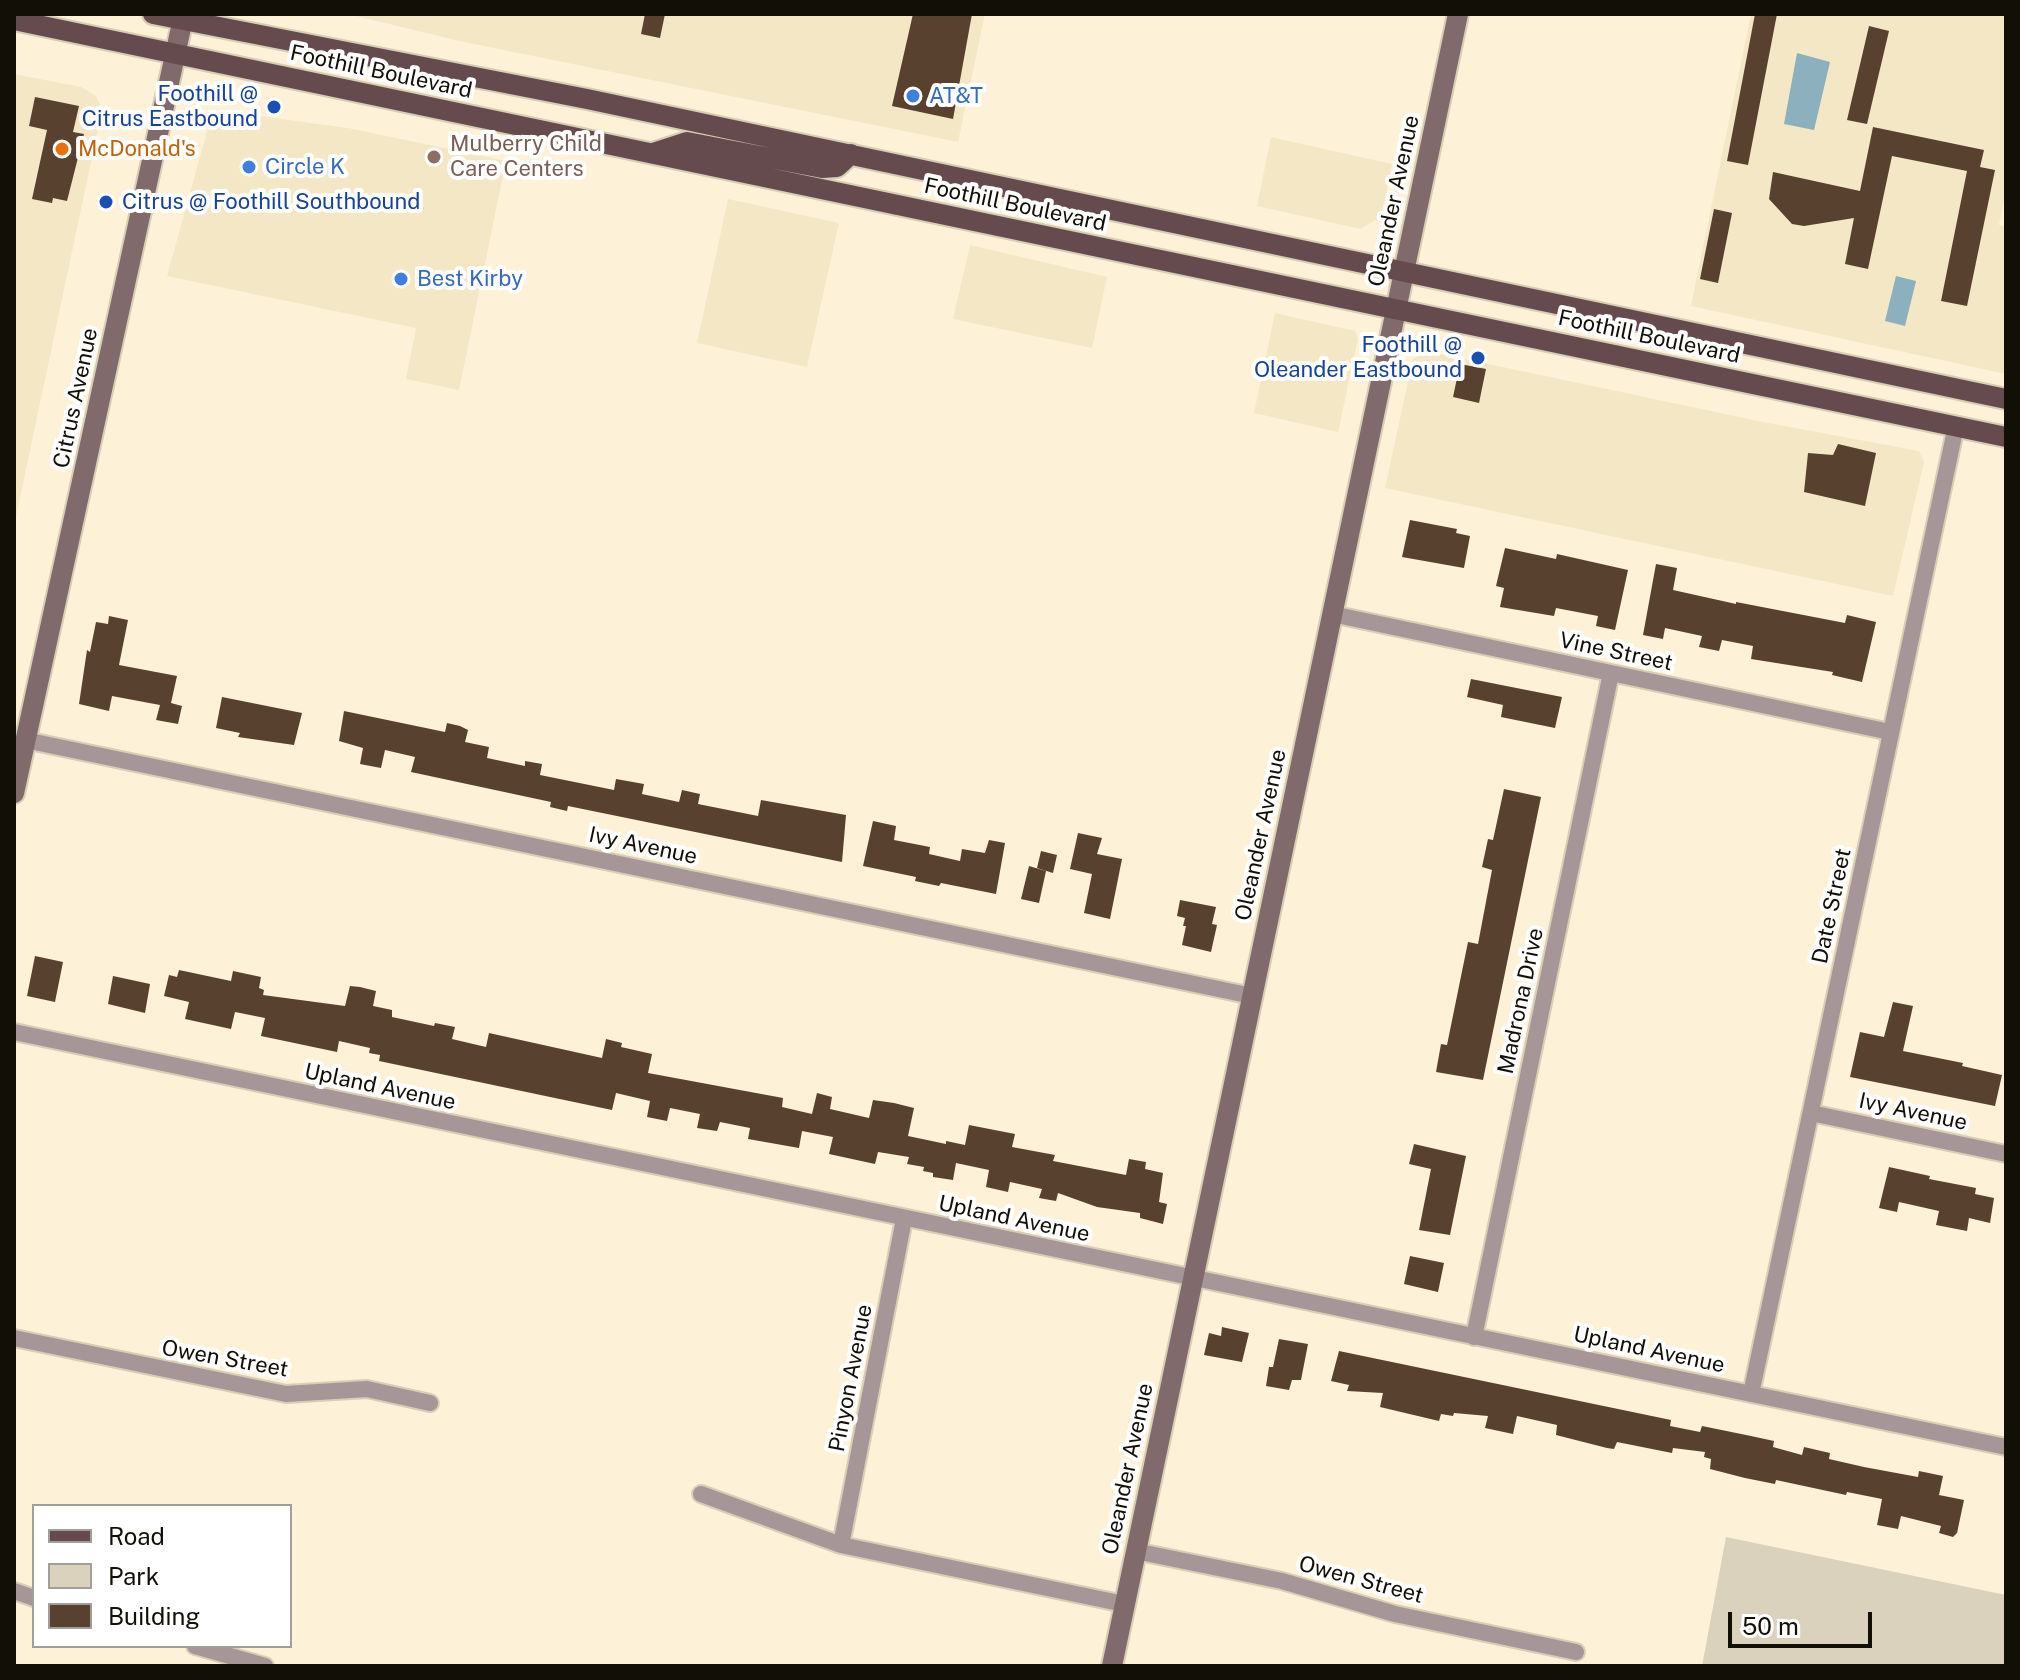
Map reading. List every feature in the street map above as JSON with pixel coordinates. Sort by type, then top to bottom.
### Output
[{"type":"main road","name":"Foothill Boulevard","points":[[153,14],[183,17],[851,154],[2006,399]]},
{"type":"main road","name":"Foothill Boulevard","points":[[14,20],[2006,437]]},
{"type":"main road","points":[[653,153],[687,142],[822,168],[837,167],[851,154]]},
{"type":"street","name":"Oleander Avenue","points":[[1112,1666],[1458,14]]},
{"type":"street","name":"Citrus Avenue","points":[[14,793],[23,729],[183,17]]},
{"type":"street","name":"Date Street","points":[[1751,1394],[1956,426]]},
{"type":"street","name":"Vine Street","points":[[1332,614],[1890,732]]},
{"type":"street","name":"Madrona Drive","points":[[1474,1337],[1611,673]]},
{"type":"street","name":"Ivy Avenue","points":[[23,729],[1252,996]]},
{"type":"street","name":"Upland Avenue","points":[[14,1032],[2006,1447]]},
{"type":"street","name":"Ivy Avenue","points":[[1811,1113],[2006,1154]]},
{"type":"street","name":"Pinyon Avenue","points":[[841,1545],[904,1219]]},
{"type":"street","name":"Owen Street","points":[[14,1338],[286,1394],[367,1389],[430,1403]]},
{"type":"street","points":[[701,1494],[841,1545],[1124,1604]]},
{"type":"street","name":"Owen Street","points":[[1135,1551],[1282,1581],[1395,1614],[1576,1652]]},
{"type":"street","points":[[202,1648],[265,1666]]},
{"type":"shaded area","points":[[348,14],[985,14],[958,142],[459,41]]},
{"type":"shaded area","points":[[1751,14],[1991,14],[2006,17],[2006,190],[1999,225],[2006,227],[2006,374],[1691,306]]},
{"type":"shaded area","points":[[14,74],[81,87],[96,96],[102,110],[14,526]]},
{"type":"shaded area","points":[[213,110],[348,128],[506,161],[459,390],[406,379],[416,328],[167,276]]},
{"type":"shaded area","points":[[1271,137],[1392,164],[1381,217],[1360,229],[1257,206]]},
{"type":"shaded area","points":[[728,199],[839,223],[807,367],[697,343]]},
{"type":"shaded area","points":[[970,245],[1107,277],[1092,348],[953,319]]},
{"type":"shaded area","points":[[1275,313],[1355,331],[1358,339],[1338,432],[1254,413]]},
{"type":"shaded area","points":[[1427,351],[1763,422],[1919,451],[1924,462],[1893,596],[1385,488],[1413,359]]},
{"type":"green space","points":[[1726,1537],[2006,1595],[2006,1666],[1702,1666]]},
{"type":"water","points":[[1797,53],[1830,62],[1814,130],[1784,124]]},
{"type":"water","points":[[1896,276],[1916,281],[1905,326],[1885,321]]},
{"type":"building","points":[[645,14],[665,14],[660,38],[641,34]]},
{"type":"building","points":[[913,14],[972,14],[953,119],[892,106]]},
{"type":"building","points":[[1755,14],[1777,14],[1748,165],[1727,161]]},
{"type":"building","points":[[1869,26],[1889,31],[1867,124],[1847,120]]},
{"type":"building","name":"McDonald's","points":[[35,97],[79,106],[73,132],[84,134],[67,201],[53,198],[52,203],[32,199],[47,130],[29,126]]},
{"type":"building","points":[[1873,127],[1984,150],[1980,167],[1995,170],[1967,306],[1941,301],[1967,171],[1892,156],[1868,269],[1845,264],[1854,218],[1804,226],[1792,224],[1769,199],[1773,172],[1860,191]]},
{"type":"building","points":[[1714,209],[1732,213],[1718,283],[1700,279]]},
{"type":"building","points":[[1460,364],[1486,369],[1479,403],[1453,397]]},
{"type":"building","points":[[1838,444],[1876,453],[1865,506],[1804,492],[1808,453],[1833,455]]},
{"type":"building","points":[[1410,520],[1457,529],[1456,533],[1470,536],[1464,568],[1402,557]]},
{"type":"building","points":[[1505,548],[1556,559],[1557,554],[1628,570],[1615,630],[1596,626],[1598,616],[1556,608],[1554,616],[1500,607],[1504,588],[1496,586]]},
{"type":"building","points":[[1656,564],[1677,568],[1673,590],[1845,623],[1847,615],[1876,622],[1862,682],[1832,675],[1833,672],[1751,659],[1753,646],[1722,640],[1719,651],[1699,647],[1702,636],[1665,628],[1663,639],[1643,635]]},
{"type":"building","points":[[109,616],[128,620],[119,665],[177,676],[171,703],[182,706],[178,724],[156,720],[160,705],[112,696],[109,711],[79,704],[87,650],[90,652],[96,622],[108,624]]},
{"type":"building","points":[[1471,679],[1562,697],[1555,728],[1501,717],[1503,705],[1467,697]]},
{"type":"building","points":[[222,697],[302,713],[294,745],[238,737],[240,733],[216,728]]},
{"type":"building","points":[[344,711],[445,732],[447,723],[460,726],[468,730],[465,742],[489,747],[487,758],[525,766],[525,761],[542,764],[540,775],[614,790],[616,779],[644,784],[642,794],[679,802],[682,790],[700,794],[698,804],[758,816],[761,800],[846,815],[842,862],[568,806],[567,811],[550,807],[551,802],[411,772],[415,757],[385,750],[381,768],[360,764],[363,748],[339,741]]},
{"type":"building","points":[[1504,789],[1541,797],[1483,1080],[1436,1072],[1441,1044],[1447,1045],[1468,942],[1478,944],[1492,870],[1482,867],[1488,839],[1493,840]]},
{"type":"building","points":[[873,821],[896,826],[894,840],[930,847],[929,854],[960,861],[962,849],[985,853],[989,840],[1005,843],[996,894],[915,881],[916,877],[863,866]]},
{"type":"building","points":[[1078,833],[1102,838],[1097,854],[1122,859],[1110,919],[1084,913],[1092,874],[1070,869]]},
{"type":"building","points":[[1041,851],[1057,855],[1053,873],[1037,868]]},
{"type":"building","points":[[1029,866],[1046,871],[1039,903],[1021,899]]},
{"type":"building","points":[[1180,900],[1216,907],[1212,924],[1217,925],[1211,952],[1182,945],[1186,926],[1183,926],[1185,918],[1177,916]]},
{"type":"building","points":[[35,956],[63,962],[55,1002],[27,996]]},
{"type":"building","points":[[179,970],[231,981],[233,971],[261,977],[259,988],[264,990],[263,995],[345,1006],[350,986],[376,991],[373,1006],[392,1010],[392,1017],[455,1027],[452,1039],[486,1047],[489,1033],[602,1058],[606,1039],[622,1043],[621,1047],[652,1054],[648,1073],[783,1098],[782,1107],[812,1114],[817,1093],[832,1097],[830,1109],[869,1118],[873,1100],[894,1103],[914,1108],[908,1136],[946,1144],[946,1141],[965,1145],[969,1125],[1015,1134],[1012,1147],[1055,1155],[1053,1161],[1126,1175],[1129,1159],[1146,1162],[1145,1169],[1163,1173],[1159,1202],[1167,1204],[1163,1224],[1140,1218],[1140,1213],[1097,1207],[1058,1193],[1056,1201],[1039,1198],[1042,1189],[1010,1182],[1008,1192],[986,1187],[989,1170],[956,1163],[953,1180],[933,1177],[933,1173],[923,1171],[924,1167],[907,1164],[909,1157],[878,1152],[875,1164],[829,1154],[833,1137],[802,1131],[799,1148],[748,1139],[750,1128],[720,1122],[717,1131],[697,1128],[700,1114],[670,1108],[667,1121],[647,1117],[650,1101],[616,1093],[612,1110],[379,1061],[380,1055],[369,1053],[370,1048],[339,1041],[337,1052],[261,1036],[265,1018],[235,1012],[231,1029],[185,1019],[189,1002],[164,996],[169,975],[177,977]]},
{"type":"building","points":[[113,976],[150,984],[145,1013],[108,1004]]},
{"type":"building","points":[[1893,1002],[1913,1006],[1903,1051],[1963,1063],[1962,1066],[2002,1075],[1995,1106],[1850,1077],[1860,1032],[1884,1037]]},
{"type":"building","points":[[1414,1144],[1466,1156],[1450,1235],[1419,1230],[1431,1169],[1409,1164]]},
{"type":"building","points":[[1889,1167],[1976,1188],[1975,1194],[1994,1198],[1990,1223],[1969,1218],[1967,1231],[1936,1225],[1939,1211],[1899,1202],[1897,1212],[1879,1208]]},
{"type":"building","points":[[1410,1256],[1444,1263],[1438,1292],[1404,1284]]},
{"type":"building","points":[[1222,1327],[1249,1333],[1242,1362],[1204,1355],[1209,1333],[1221,1336]]},
{"type":"building","points":[[1279,1339],[1308,1344],[1301,1380],[1292,1380],[1289,1390],[1266,1386]]},
{"type":"building","points":[[1339,1351],[1671,1420],[1670,1426],[1700,1432],[1702,1426],[1774,1441],[1773,1447],[1802,1455],[1804,1447],[1830,1453],[1829,1459],[1864,1467],[1918,1477],[1919,1471],[1943,1476],[1939,1495],[1964,1500],[1957,1533],[1953,1537],[1939,1533],[1941,1526],[1901,1516],[1898,1529],[1877,1525],[1882,1499],[1847,1492],[1846,1495],[1776,1480],[1775,1484],[1710,1469],[1711,1459],[1704,1457],[1705,1452],[1673,1448],[1672,1453],[1617,1442],[1614,1449],[1607,1448],[1556,1435],[1557,1425],[1517,1416],[1513,1434],[1485,1428],[1488,1416],[1441,1414],[1439,1421],[1380,1407],[1383,1393],[1347,1391],[1349,1385],[1331,1381]]},
{"type":"place","name":"AT&T","points":[[913,96]]},
{"type":"place","name":"Foothill @ Citrus Eastbound","points":[[274,107]]},
{"type":"place","name":"McDonald's","points":[[62,149]]},
{"type":"place","name":"Mulberry Child Care Centers","points":[[434,157]]},
{"type":"place","name":"Circle K","points":[[249,167]]},
{"type":"place","name":"Citrus @ Foothill Southbound","points":[[106,202]]},
{"type":"place","name":"Best Kirby","points":[[401,279]]},
{"type":"place","name":"Foothill @ Oleander Eastbound","points":[[1478,358]]}]
